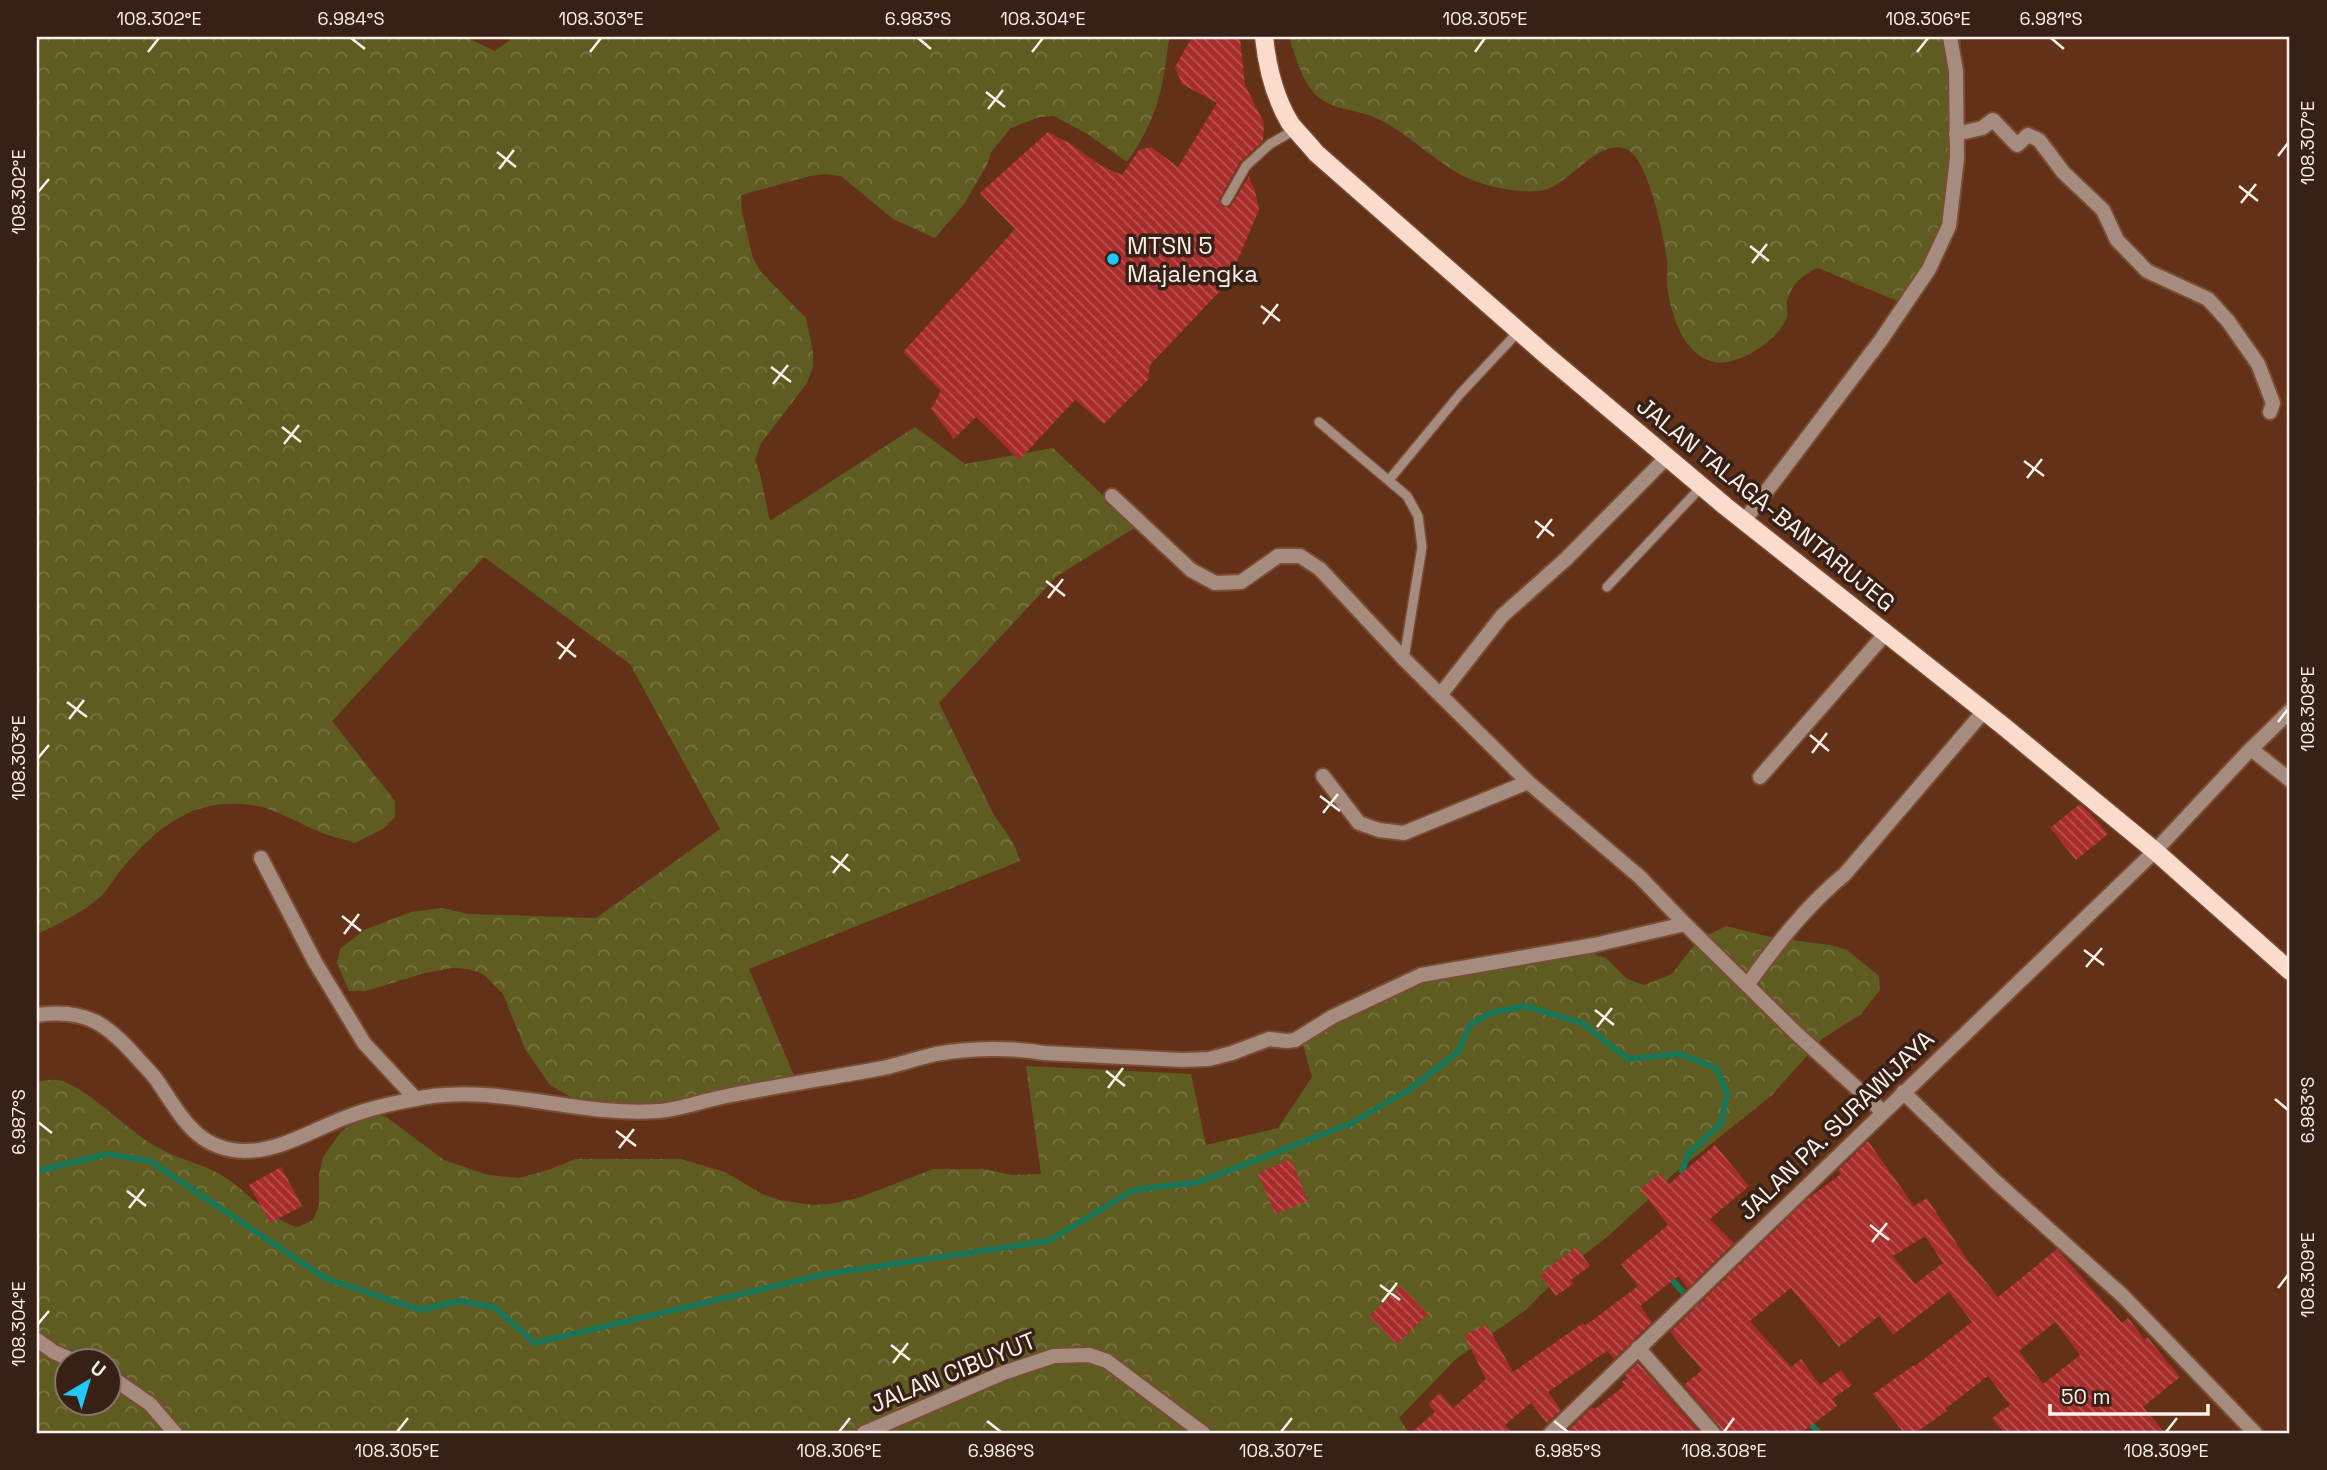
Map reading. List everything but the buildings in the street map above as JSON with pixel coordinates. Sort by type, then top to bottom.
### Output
[{"type":"main road","name":"JALAN TALAGA-BANTARUJEG","points":[[1264,37],[1279,101],[1296,129],[1316,153],[1667,457],[2155,852],[2290,971]]},
{"type":"street","points":[[1744,521],[1839,398],[1929,270],[1949,226],[1957,158],[1956,71],[1950,37]]},
{"type":"street","points":[[1956,134],[1982,128],[1993,120],[2017,145],[2028,135],[2039,140],[2063,172],[2103,210],[2117,240],[2147,271],[2208,299],[2228,321],[2258,364],[2273,403],[2270,412]]},
{"type":"street","points":[[1441,694],[1502,615],[1566,559],[1667,457]]},
{"type":"street","points":[[1112,496],[1191,570],[1215,583],[1241,582],[1278,556],[1300,556],[1320,569],[1404,659],[1528,782],[1640,877],[1797,1034],[1883,1112]]},
{"type":"street","points":[[1760,777],[1886,633]]},
{"type":"street","points":[[1748,984],[1778,944],[1820,897],[1845,874],[1984,711]]},
{"type":"street","name":"JALAN PA. SURAWIJAYA","points":[[1551,1433],[2155,852],[2290,711]]},
{"type":"street","points":[[2251,749],[2290,780]]},
{"type":"street","points":[[1323,776],[1359,823],[1379,830],[1404,833],[1528,782]]},
{"type":"street","points":[[261,858],[315,962],[364,1042],[416,1099]]},
{"type":"street","points":[[37,1015],[60,1012],[90,1019],[113,1031],[159,1082],[178,1115],[192,1130],[219,1147],[247,1151],[271,1148],[370,1109],[460,1093],[510,1096],[604,1110],[660,1111],[776,1086],[886,1067],[937,1054],[973,1050],[1209,1059],[1269,1039],[1295,1040],[1332,1017],[1421,975],[1594,946],[1685,924]]},
{"type":"street","points":[[1903,1092],[1995,1181],[2123,1296],[2255,1433]]},
{"type":"street","points":[[37,1340],[52,1351]]},
{"type":"street","points":[[1638,1348],[1713,1433]]},
{"type":"street","name":"JALAN CIBUYUT","points":[[864,1433],[1003,1373],[1054,1356],[1089,1355],[1107,1361],[1203,1433]]},
{"type":"street","points":[[122,1385],[150,1404],[175,1433]]},
{"type":"lane","points":[[1226,201],[1246,166],[1270,144],[1296,129]]},
{"type":"lane","points":[[1389,480],[1460,394],[1519,331]]},
{"type":"lane","points":[[1319,422],[1407,496],[1418,516],[1422,547],[1404,659]]},
{"type":"lane","points":[[1607,587],[1702,486]]},
{"type":"green space","points":[[37,37],[465,37],[495,51],[514,37],[1169,37],[1164,72],[1152,117],[1127,162],[1089,135],[1054,116],[1039,117],[1011,128],[991,152],[987,165],[964,204],[935,238],[893,219],[841,176],[810,176],[741,195],[742,212],[753,258],[761,272],[806,318],[813,352],[813,367],[807,383],[761,443],[755,460],[770,521],[915,427],[965,464],[1053,448],[1136,527],[1057,576],[939,703],[994,815],[1014,844],[1020,861],[749,969],[798,1085],[598,1113],[550,1085],[525,1049],[503,994],[483,974],[452,968],[425,973],[366,991],[349,991],[337,963],[340,949],[364,930],[411,912],[442,908],[468,914],[596,918],[720,829],[630,664],[484,557],[332,721],[395,801],[395,817],[383,829],[355,843],[324,834],[278,812],[251,805],[230,804],[193,811],[147,841],[94,902],[70,918],[37,934]]},
{"type":"green space","points":[[1289,37],[1961,37],[1942,245],[1906,304],[1818,268],[1813,270],[1791,290],[1783,326],[1766,343],[1745,356],[1714,362],[1694,351],[1675,321],[1667,286],[1667,263],[1659,217],[1648,182],[1634,155],[1626,149],[1615,147],[1605,150],[1554,186],[1544,190],[1513,190],[1479,183],[1450,169],[1378,119],[1332,105],[1319,98],[1304,77]]},
{"type":"green space","points":[[1726,926],[1774,938],[1831,945],[1847,950],[1879,976],[1880,990],[1861,1014],[1822,1039],[1771,1096],[1671,1176],[1606,1238],[1568,1267],[1526,1310],[1456,1359],[1399,1418],[1409,1433],[37,1433],[37,1082],[55,1080],[69,1083],[155,1146],[228,1179],[269,1213],[298,1227],[313,1220],[319,1206],[319,1175],[323,1157],[341,1132],[353,1122],[370,1116],[385,1116],[444,1160],[488,1175],[519,1178],[576,1159],[681,1159],[725,1172],[762,1194],[779,1200],[813,1205],[830,1204],[858,1198],[933,1169],[983,1169],[1012,1175],[1041,1174],[1026,1066],[1191,1074],[1206,1145],[1278,1128],[1312,1077],[1300,1034],[1372,1008],[1403,990],[1414,979],[1442,964],[1457,961],[1527,962],[1591,953],[1606,958],[1627,979],[1644,985],[1672,974],[1698,940]]},
{"type":"waterway","points":[[37,1171],[107,1154],[150,1161],[325,1278],[420,1310],[459,1301],[494,1307],[535,1343],[826,1274],[1048,1241],[1134,1190],[1199,1182],[1352,1123],[1410,1089],[1458,1052],[1470,1025],[1490,1013],[1525,1006],[1582,1023],[1628,1059],[1680,1054],[1716,1068],[1727,1093],[1721,1123],[1688,1154],[1682,1171],[1688,1178]]},
{"type":"waterway","points":[[1673,1274],[1672,1280],[1701,1312]]},
{"type":"waterway","points":[[1806,1419],[1819,1433]]},
{"type":"place","name":"MTSN 5 Majalengka","points":[[1113,259]]}]
